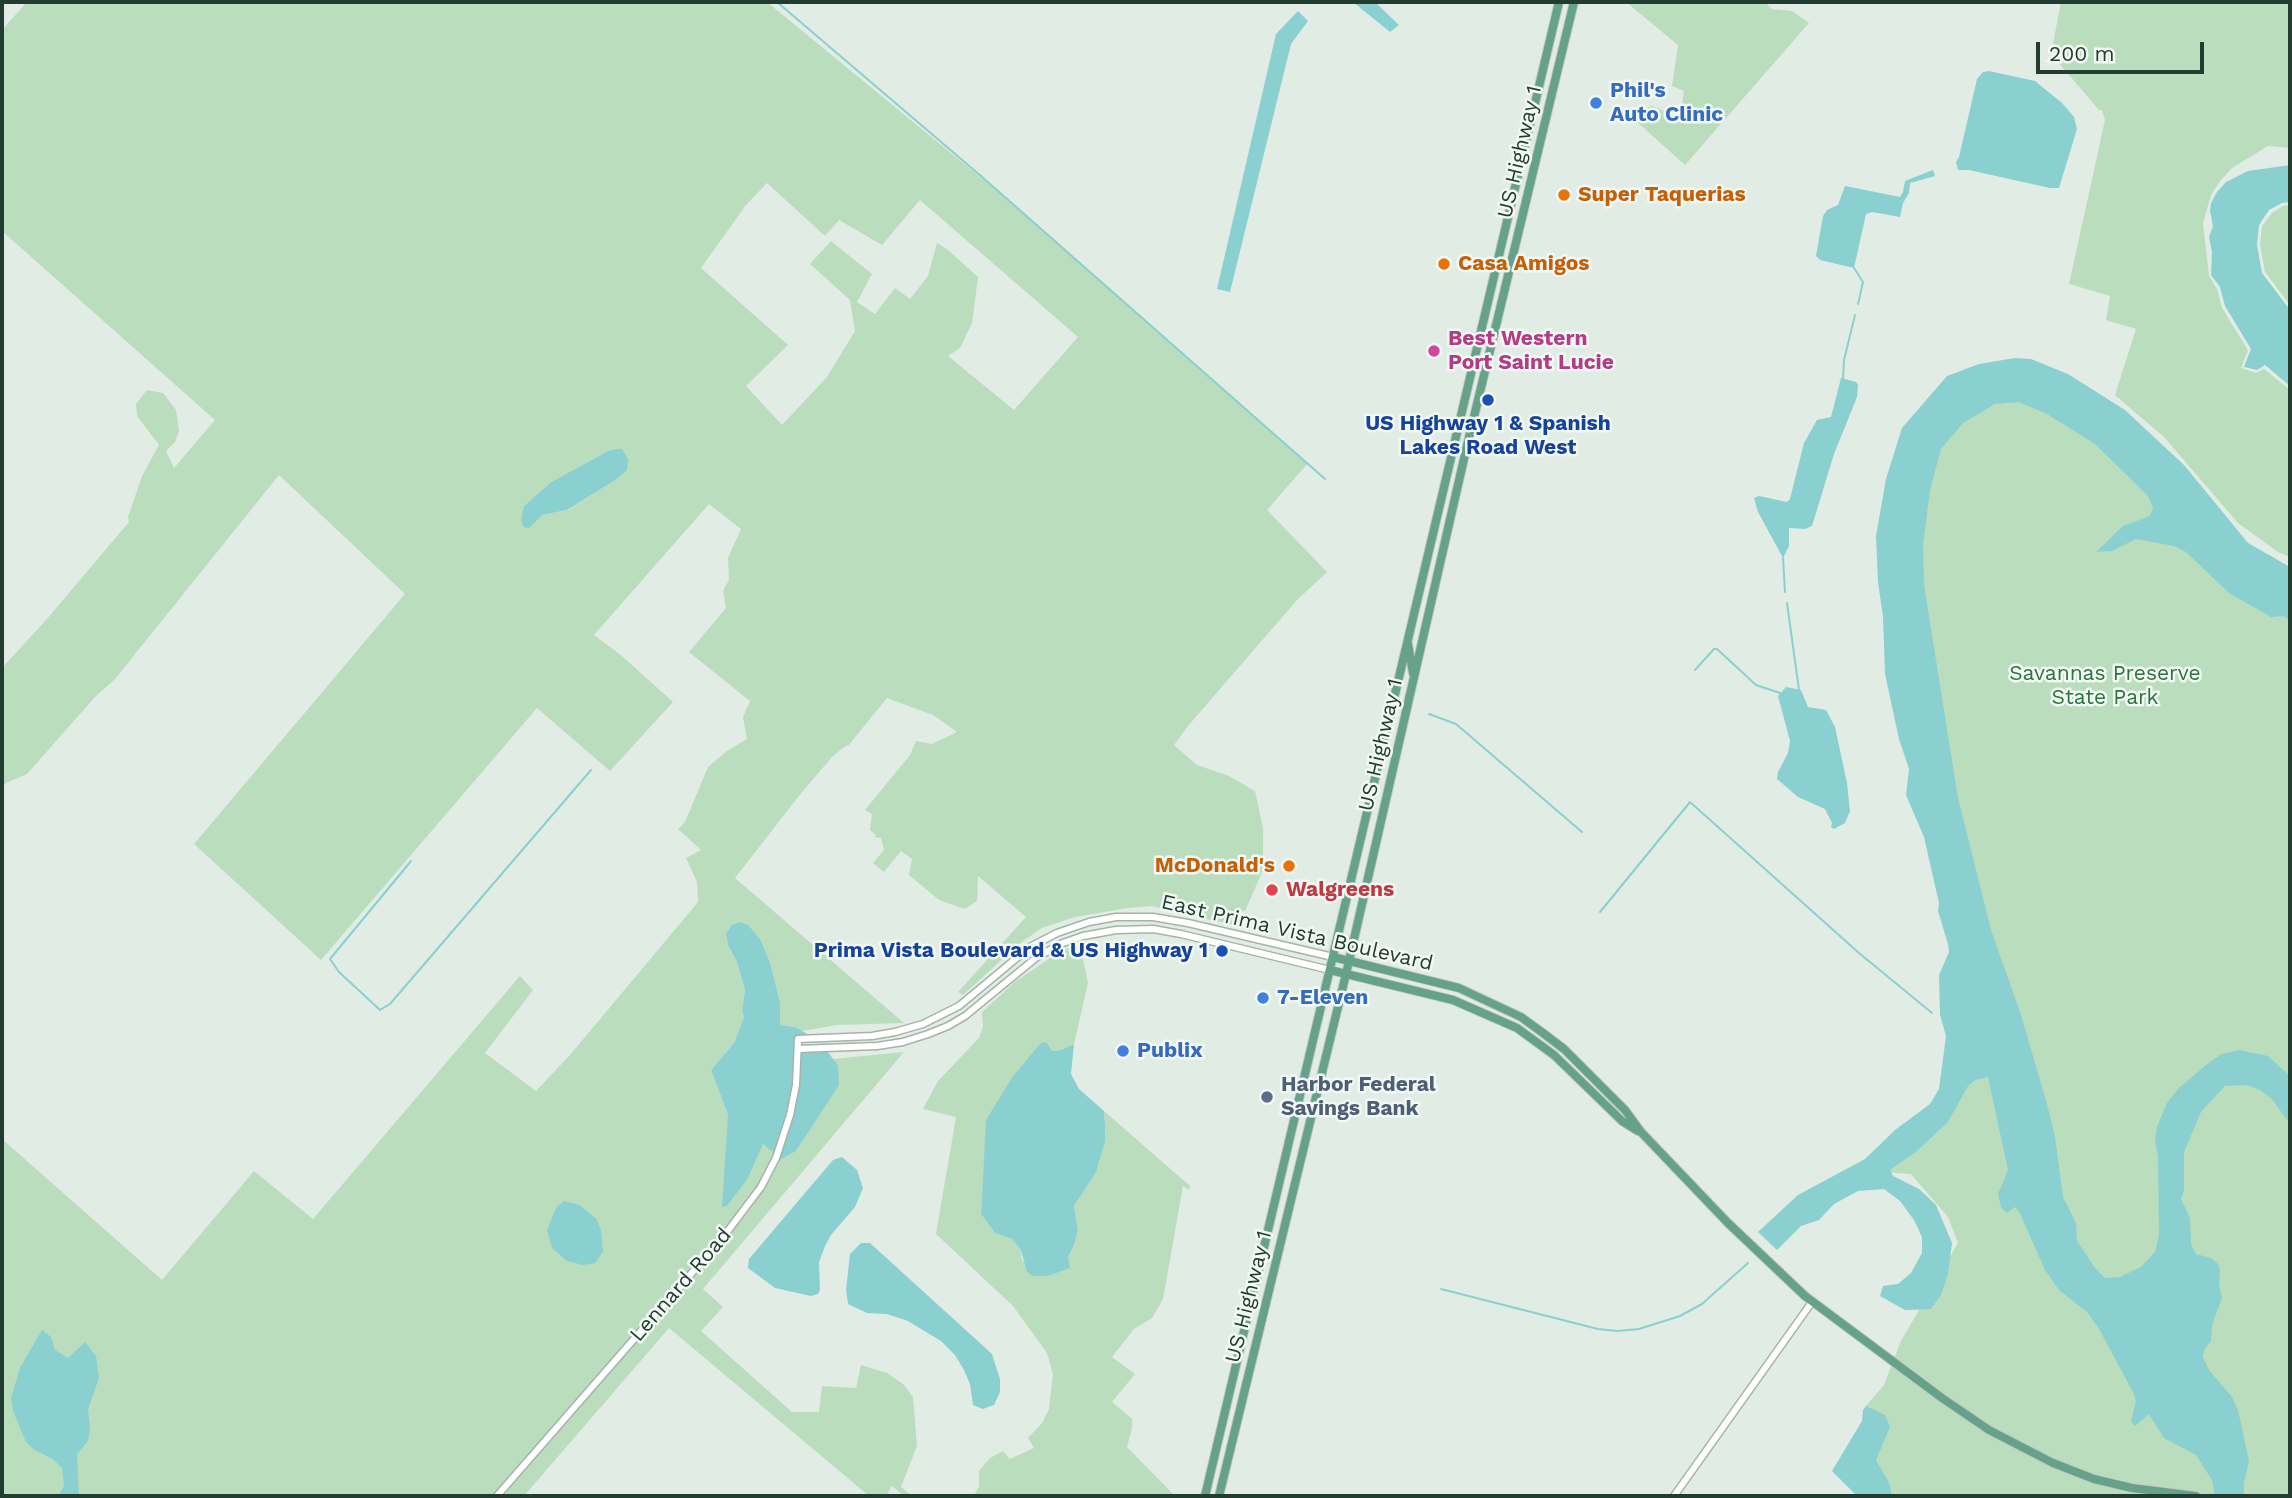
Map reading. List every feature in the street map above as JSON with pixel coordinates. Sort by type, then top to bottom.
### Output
[{"type":"main road","name":"US Highway 1","points":[[1205,1496],[1559,2]]},
{"type":"main road","name":"US Highway 1","points":[[1219,1496],[1346,974],[1574,2]]},
{"type":"main road","points":[[1517,179],[1526,200]]},
{"type":"main road","points":[[1511,200],[1517,206],[1521,223]]},
{"type":"main road","points":[[1412,623],[1418,662]]},
{"type":"main road","points":[[1408,643],[1414,679]]},
{"type":"main road","name":"East Prima Vista Boulevard","points":[[1333,957],[1459,988],[1521,1017],[1563,1049],[1625,1110],[1641,1132],[1769,1264],[1812,1302],[1951,1405],[1990,1430],[2053,1463],[2094,1479],[2132,1488],[2195,1496]]},
{"type":"main road","name":"East Prima Vista Boulevard","points":[[1330,970],[1453,1000],[1517,1028],[1564,1064],[1622,1121],[1641,1132]]},
{"type":"main road","points":[[1252,1296],[1260,1322]]},
{"type":"main road","points":[[1246,1322],[1252,1328],[1255,1346]]},
{"type":"street","name":"East Prima Vista Boulevard","points":[[798,1039],[872,1036],[923,1024],[959,1006],[1030,947],[1057,933],[1089,922],[1116,917],[1153,917],[1188,923],[1333,957]]},
{"type":"street","name":"East Prima Vista Boulevard","points":[[798,1049],[877,1046],[928,1034],[965,1016],[1037,957],[1083,936],[1116,930],[1153,929],[1181,934],[1330,970]]},
{"type":"street","name":"Lennard Road","points":[[497,1496],[724,1237],[761,1187],[776,1158],[790,1115],[796,1085],[798,1039]]},
{"type":"street","points":[[1674,1496],[1812,1302]]},
{"type":"green space","points":[[27,2],[767,2],[1007,199],[1308,463],[1267,510],[1327,572],[1297,600],[1174,745],[1197,765],[1229,776],[1255,791],[1263,828],[1263,870],[1245,911],[1235,912],[1231,919],[1233,925],[1151,906],[1075,917],[1042,928],[1019,944],[963,995],[958,992],[1026,917],[978,876],[977,901],[965,909],[939,900],[909,875],[912,859],[901,851],[884,872],[873,863],[884,850],[881,838],[874,837],[876,835],[870,830],[872,814],[865,810],[910,755],[916,741],[932,744],[957,732],[933,715],[887,698],[848,746],[833,756],[802,792],[735,878],[904,1023],[837,1025],[802,1031],[795,1027],[779,1025],[780,1003],[726,934],[745,990],[742,1011],[744,1017],[734,1043],[711,1070],[728,1115],[727,1206],[747,1180],[763,1143],[774,1153],[773,1157],[758,1186],[722,1235],[493,1496],[2,1496],[2,1139],[162,1280],[254,1171],[313,1219],[520,976],[533,990],[485,1053],[536,1091],[570,1055],[698,902],[697,882],[686,858],[701,850],[678,829],[685,822],[708,767],[747,739],[743,717],[750,701],[689,652],[726,608],[723,591],[729,580],[728,558],[741,529],[709,504],[594,635],[673,702],[610,771],[537,708],[321,960],[194,844],[405,594],[279,475],[115,679],[95,697],[27,774],[2,785],[2,668],[129,522],[128,517],[142,476],[159,445],[137,416],[136,404],[147,390],[163,393],[176,410],[179,431],[175,442],[166,451],[174,468],[215,420],[2,231],[2,30]],"holes":[[[767,183],[825,236],[839,220],[882,245],[920,200],[1078,337],[1014,410],[948,356],[960,348],[972,323],[978,277],[937,243],[928,276],[910,299],[895,288],[875,314],[857,302],[872,274],[831,241],[810,264],[850,300],[855,331],[827,377],[782,425],[746,386],[788,345],[701,268],[746,205]],[[610,450],[614,481],[568,510],[541,515],[524,506],[551,482]],[[580,1205],[596,1218],[547,1230],[552,1219]]]},
{"type":"green space","points":[[1626,2],[1765,2],[1772,9],[1792,11],[1809,23],[1685,165],[1636,121],[1638,112],[1652,106],[1675,116],[1682,105],[1684,91],[1672,86],[1678,45]]},
{"type":"green space","points":[[2061,2],[2290,2],[2290,148],[2268,146],[2232,168],[2211,195],[2203,223],[2209,276],[2217,289],[2222,308],[2248,350],[2241,368],[2256,373],[2264,369],[2290,390],[2290,557],[2278,552],[2238,523],[2164,437],[2115,395],[2136,329],[2106,320],[2110,296],[2069,284],[2105,120],[2102,110],[2099,110],[2051,54]]},
{"type":"green space","points":[[2290,205],[2290,305],[2265,272],[2260,245],[2262,226],[2272,213]]},
{"type":"green space","name":"Savannas Preserve State Park","points":[[2031,388],[2290,598],[2290,1496],[1888,1496],[1872,1464],[1866,1406],[1884,1385],[1901,1341],[1958,1243],[1948,1217],[1911,1174],[1881,1172],[1958,1083],[1988,1068],[1893,533],[1950,410]]},
{"type":"green space","points":[[1080,944],[1088,983],[1074,1044],[1052,1051],[985,1143],[981,1214],[995,1233],[1012,1239],[1021,1250],[1022,1260],[1048,1276],[1069,1268],[1068,1257],[1078,1230],[1074,1206],[1087,1185],[1105,1124],[1104,1111],[1190,1186],[1189,1190],[1183,1186],[1163,1299],[1152,1318],[1134,1329],[1112,1357],[1135,1374],[1112,1402],[1132,1419],[1127,1447],[1175,1496],[974,1496],[979,1486],[979,1471],[990,1458],[1003,1451],[1010,1459],[1034,1448],[1028,1438],[1042,1423],[1049,1409],[1053,1374],[1047,1353],[1013,1306],[936,1234],[956,1117],[923,1109],[938,1081],[979,1038],[983,1027],[982,1012],[1016,981],[1062,950]]},
{"type":"green space","points":[[904,1052],[703,1289],[723,1307],[701,1331],[792,1412],[819,1412],[822,1386],[856,1388],[861,1365],[887,1373],[904,1385],[913,1397],[917,1446],[901,1487],[912,1496],[904,1496],[892,1486],[886,1496],[869,1496],[669,1328],[524,1496],[507,1496],[506,1490],[745,1216],[779,1158],[796,1151],[815,1121],[838,1065],[833,1059]]},
{"type":"water","points":[[1353,2],[1375,2],[1399,25],[1390,32]]},
{"type":"water","points":[[1298,11],[1308,21],[1291,44],[1230,292],[1217,289],[1276,34]]},
{"type":"water","points":[[1983,72],[2035,81],[2062,103],[2074,117],[2077,129],[2059,188],[1958,170],[1956,162],[1977,79]]},
{"type":"water","points":[[2290,165],[2290,202],[2269,210],[2259,225],[2257,245],[2262,273],[2290,310],[2290,386],[2265,365],[2257,370],[2244,367],[2251,349],[2225,306],[2220,287],[2211,275],[2212,252],[2209,237],[2213,226],[2211,203],[2226,182],[2248,171]]},
{"type":"water","points":[[1933,170],[1935,176],[1910,183],[1900,217],[1872,212],[1866,214],[1854,268],[1820,260],[1816,256],[1823,216],[1827,210],[1838,205],[1845,186],[1900,197],[1905,181]]},
{"type":"water","points":[[2015,358],[2031,359],[2068,374],[2125,410],[2184,465],[2248,543],[2290,567],[2290,620],[2283,616],[2271,617],[2229,593],[2186,552],[2174,546],[2136,539],[2112,551],[2096,552],[2123,526],[2150,516],[2153,508],[2148,496],[2095,444],[2047,414],[2019,402],[1995,404],[1963,423],[1941,449],[1930,490],[1923,545],[1924,585],[1958,798],[1991,930],[2021,1015],[2047,1104],[2055,1137],[2063,1197],[2076,1223],[2077,1241],[2105,1278],[2120,1277],[2141,1267],[2155,1252],[2159,1235],[2158,1156],[2155,1141],[2157,1127],[2167,1103],[2179,1088],[2222,1054],[2239,1050],[2268,1056],[2290,1076],[2290,1124],[2272,1099],[2260,1090],[2247,1085],[2225,1086],[2201,1112],[2184,1152],[2184,1191],[2181,1199],[2190,1218],[2191,1244],[2196,1254],[2211,1258],[2220,1270],[2219,1286],[2222,1298],[2212,1325],[2211,1341],[2204,1350],[2203,1357],[2209,1370],[2232,1397],[2238,1410],[2249,1461],[2244,1496],[2215,1496],[2212,1480],[2196,1455],[2164,1438],[2149,1414],[2135,1426],[2131,1422],[2136,1401],[2133,1392],[2098,1327],[2087,1312],[2059,1290],[2045,1270],[2019,1211],[2015,1207],[2007,1213],[2001,1207],[1998,1194],[2008,1170],[1988,1077],[1975,1080],[1968,1086],[1948,1122],[1917,1151],[1890,1170],[1893,1176],[1919,1189],[1936,1205],[1952,1243],[1948,1274],[1941,1295],[1931,1309],[1905,1310],[1880,1296],[1883,1286],[1898,1284],[1911,1273],[1922,1253],[1922,1237],[1914,1220],[1900,1201],[1884,1189],[1858,1191],[1834,1204],[1819,1220],[1801,1226],[1777,1250],[1758,1232],[1798,1195],[1865,1159],[1895,1130],[1930,1104],[1939,1089],[1946,1036],[1940,1015],[1939,975],[1949,952],[1924,837],[1906,795],[1909,769],[1899,739],[1885,674],[1876,536],[1886,479],[1902,428],[1947,376],[1979,364]]},
{"type":"water","points":[[1841,378],[1856,382],[1857,397],[1834,454],[1812,526],[1805,529],[1789,528],[1789,546],[1783,558],[1758,512],[1754,498],[1759,496],[1787,502],[1790,499],[1804,443],[1817,420],[1831,417]]},
{"type":"water","points":[[622,449],[628,459],[627,470],[614,481],[567,510],[542,515],[529,528],[524,527],[521,520],[524,506],[551,482],[610,450]]},
{"type":"water","points":[[1786,687],[1801,690],[1808,707],[1826,710],[1835,727],[1850,811],[1845,823],[1834,829],[1825,809],[1798,797],[1777,779],[1790,741],[1778,696]]},
{"type":"water","points":[[740,922],[748,925],[760,939],[770,963],[780,1003],[780,1025],[795,1027],[811,1036],[795,1036],[793,1085],[787,1115],[774,1153],[763,1144],[747,1180],[727,1206],[722,1207],[728,1115],[711,1070],[734,1043],[744,1017],[742,1011],[745,990],[726,934],[732,925]]},
{"type":"water","points":[[1046,1042],[1052,1051],[1074,1044],[1071,1074],[1079,1089],[1104,1111],[1105,1141],[1096,1172],[1074,1206],[1078,1230],[1068,1257],[1070,1268],[1048,1276],[1033,1276],[1027,1272],[1021,1250],[1012,1239],[995,1233],[981,1214],[986,1120],[1013,1076],[1041,1043]]},
{"type":"water","points":[[827,1051],[838,1065],[839,1085],[796,1151],[781,1159],[779,1158],[799,1084],[801,1052]]},
{"type":"water","points":[[842,1157],[857,1170],[863,1188],[855,1207],[825,1246],[819,1262],[818,1294],[811,1296],[775,1288],[748,1268],[749,1259],[833,1160]]},
{"type":"water","points":[[564,1201],[580,1205],[596,1218],[601,1230],[603,1252],[595,1263],[583,1265],[567,1261],[552,1248],[547,1230],[556,1208]]},
{"type":"water","points":[[861,1243],[870,1243],[992,1354],[1000,1379],[1000,1392],[994,1405],[983,1409],[973,1405],[970,1384],[964,1370],[955,1355],[941,1341],[908,1321],[887,1314],[867,1313],[848,1304],[846,1290],[850,1254]]},
{"type":"water","points":[[42,1330],[51,1337],[55,1350],[68,1358],[85,1342],[96,1356],[99,1378],[88,1409],[88,1441],[77,1454],[79,1496],[58,1496],[64,1486],[62,1468],[26,1442],[13,1411],[11,1398],[20,1368]]},
{"type":"water","points":[[1866,1406],[1885,1415],[1890,1427],[1876,1460],[1889,1483],[1892,1496],[1857,1496],[1832,1471],[1862,1421]]},
{"type":"waterway","points":[[777,2],[981,176],[1325,479]]},
{"type":"waterway","points":[[1854,268],[1863,282],[1858,304]]},
{"type":"waterway","points":[[1843,379],[1844,360],[1855,315]]},
{"type":"waterway","points":[[1783,558],[1785,592]]},
{"type":"waterway","points":[[1787,603],[1799,690]]},
{"type":"waterway","points":[[1695,670],[1717,649],[1756,685],[1780,693]]},
{"type":"waterway","points":[[1429,714],[1456,724],[1582,832]]},
{"type":"waterway","points":[[411,861],[330,959],[339,972],[380,1010],[390,1004],[591,770]]},
{"type":"waterway","points":[[1600,912],[1690,802],[1859,953],[1932,1013]]},
{"type":"waterway","points":[[1441,1289],[1598,1329],[1618,1331],[1639,1329],[1680,1316],[1702,1304],[1748,1263]]},
{"type":"place","name":"Phil's Auto Clinic","points":[[1596,103]]},
{"type":"place","name":"Super Taquerias","points":[[1564,195]]},
{"type":"place","name":"Casa Amigos","points":[[1444,264]]},
{"type":"place","name":"Best Western Port Saint Lucie","points":[[1434,351]]},
{"type":"place","name":"US Highway 1 & Spanish Lakes Road West","points":[[1488,400]]},
{"type":"place","name":"McDonald's","points":[[1289,866]]},
{"type":"place","name":"Walgreens","points":[[1272,890]]},
{"type":"place","name":"Prima Vista Boulevard & US Highway 1","points":[[1222,951]]},
{"type":"place","name":"7-Eleven","points":[[1263,998]]},
{"type":"place","name":"Publix","points":[[1123,1051]]},
{"type":"place","name":"Harbor Federal Savings Bank","points":[[1267,1097]]}]
